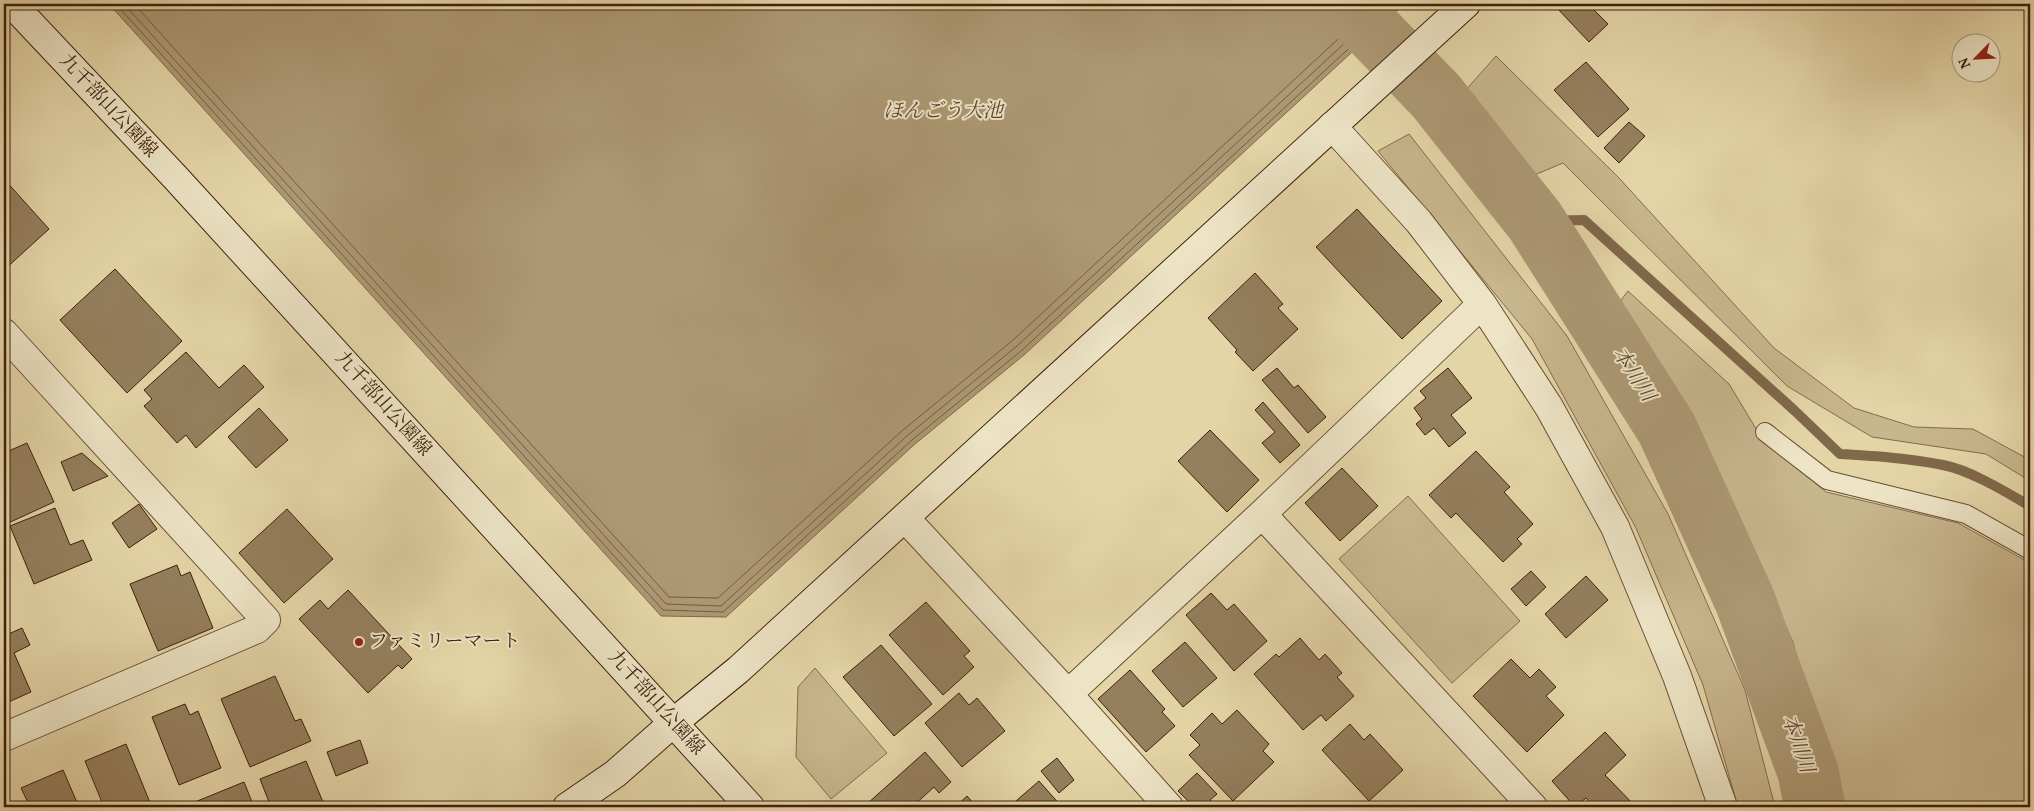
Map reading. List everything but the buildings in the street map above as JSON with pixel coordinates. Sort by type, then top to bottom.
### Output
[{"type":"street","name":"九千部山公園線","points":[[12,4],[175,177],[750,807]]},
{"type":"street","points":[[567,807],[615,774],[738,670],[1466,4]]},
{"type":"street","points":[[1332,126],[1419,222],[1482,304],[1548,407],[1615,528],[1677,676],[1723,807]]},
{"type":"street","points":[[1068,694],[1262,514],[1482,304]]},
{"type":"street","points":[[4,334],[266,620],[257,629],[4,737]]},
{"type":"street","points":[[1262,514],[1533,807]]},
{"type":"street","points":[[905,518],[1068,694],[1169,807]]},
{"type":"lane","points":[[1765,432],[1827,480],[1966,514],[2030,550]]},
{"type":"shaded area","points":[[1496,56],[1619,178],[1774,348],[1854,408],[1914,427],[1973,429],[2030,460],[2030,481],[1986,454],[1872,437],[1787,386],[1563,163],[1532,176],[1464,92]]},
{"type":"shaded area","points":[[1409,134],[1567,336],[1668,514],[1745,690],[1775,807],[1738,807],[1703,685],[1636,528],[1532,339],[1378,151]]},
{"type":"shaded area","points":[[1628,291],[1729,384],[1758,432],[1826,492],[1958,523],[2030,563],[2030,807],[1833,807],[1793,642],[1695,433],[1615,308]]},
{"type":"shaded area","points":[[1408,496],[1520,621],[1452,683],[1339,559]]},
{"type":"shaded area","points":[[815,668],[887,753],[831,799],[796,757],[798,687]]},
{"type":"water","name":"ほんごう大池","points":[[109,4],[1404,4],[1024,355],[915,444],[726,617],[661,616]]},
{"type":"waterway","name":"本川川","points":[[1347,4],[1436,96],[1535,221],[1667,429],[1745,601],[1808,772],[1815,807]]},
{"type":"waterway","points":[[1535,221],[1584,220],[1840,454],[1904,459],[1954,468],[1988,482],[2030,506]]},
{"type":"place","name":"ファミリーマート","points":[[359,642]]}]
